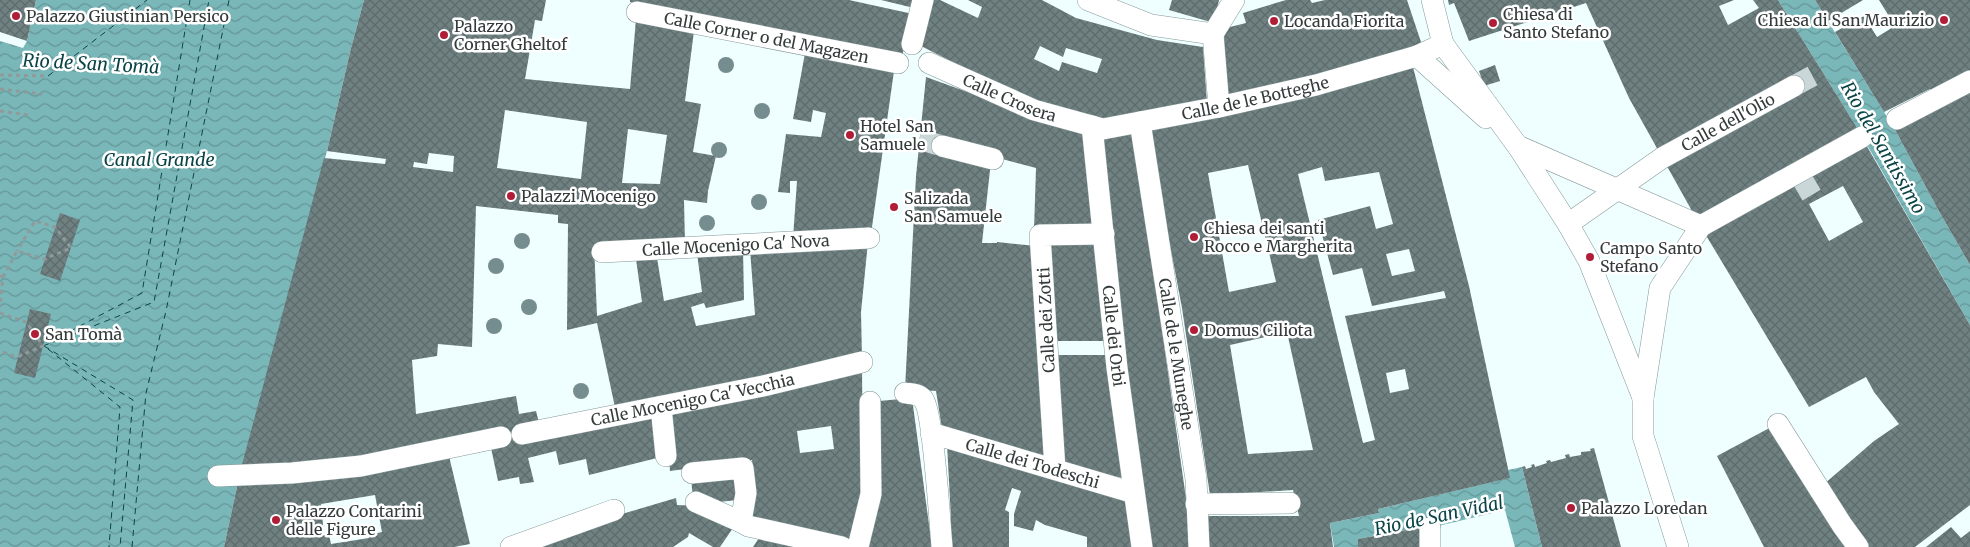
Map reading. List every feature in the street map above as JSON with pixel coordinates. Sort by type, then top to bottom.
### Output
[{"type":"street","points":[[912,44],[923,0]]},
{"type":"street","points":[[1088,0],[1151,25],[1213,34]]},
{"type":"street","points":[[1219,107],[1213,34],[1234,0]]},
{"type":"street","points":[[1432,0],[1443,44],[1519,148],[1568,224],[1589,261],[1644,398]]},
{"type":"street","name":"Calle Corner o del Magazen","points":[[637,12],[898,63]]},
{"type":"street","points":[[1443,44],[1417,56],[1519,148],[1700,226]]},
{"type":"street","name":"Calle de le Botteghe","points":[[1092,126],[1103,129],[1140,125],[1316,85],[1417,56]]},
{"type":"street","name":"Calle Crosera","points":[[929,63],[1034,110],[1092,126]]},
{"type":"street","points":[[1897,118],[1970,81]]},
{"type":"street","name":"Calle dell'Olio","points":[[1617,189],[1662,158],[1794,86]]},
{"type":"street","name":"Calle de le Muneghe","points":[[1140,125],[1194,460],[1199,547]]},
{"type":"street","name":"Calle dei Orbi","points":[[1092,126],[1117,368],[1142,547]]},
{"type":"street","points":[[1678,547],[1643,436],[1644,398],[1660,288],[1700,226],[1799,175],[1862,137]]},
{"type":"street","points":[[942,146],[993,159]]},
{"type":"street","points":[[1568,224],[1617,189]]},
{"type":"street","name":"Calle dei Zotti","points":[[1055,469],[1040,235],[1104,234]]},
{"type":"street","name":"Calle Mocenigo Ca' Nova","points":[[602,252],[869,238]]},
{"type":"street","name":"Calle Mocenigo Ca' Vecchia","points":[[522,434],[763,386],[862,362]]},
{"type":"street","points":[[905,394],[918,394],[924,400],[931,433],[942,547]]},
{"type":"street","points":[[858,547],[871,494],[870,402]]},
{"type":"street","points":[[661,407],[666,456]]},
{"type":"street","points":[[1778,424],[1858,547]]},
{"type":"street","name":"Calle dei Todeschi","points":[[931,433],[1134,493]]},
{"type":"street","points":[[218,476],[361,466],[501,437]]},
{"type":"street","points":[[692,472],[742,468],[746,494],[740,522]]},
{"type":"street","points":[[696,502],[748,526],[842,547]]},
{"type":"street","points":[[1196,504],[1290,503]]},
{"type":"street","points":[[511,547],[614,510]]},
{"type":"path","points":[[0,75],[48,76]]},
{"type":"path","points":[[0,88],[42,94]]},
{"type":"path","points":[[0,111],[29,115]]},
{"type":"path","points":[[0,307],[1,276],[35,221],[55,227],[71,248],[44,259],[17,251]]},
{"type":"path","points":[[0,313],[26,322],[44,346],[17,357],[0,351]]},
{"type":"water","name":"Canal Grande","points":[[36,0],[364,0],[327,151],[238,482],[224,547],[0,547],[0,41],[23,48],[27,41]]},
{"type":"water","name":"Rio del Santissimo","points":[[1778,0],[1815,0],[1894,128],[1970,265],[1970,325],[1859,131]]},
{"type":"water","name":"Rio de San Vidal","points":[[1522,467],[1542,547],[1515,547],[1505,510],[1434,527],[1422,527],[1358,539],[1358,547],[1334,547],[1330,523],[1379,513],[1378,509],[1509,478],[1508,470]]},
{"type":"building","name":"Palazzo Giustinian Persico","points":[[0,0],[36,0],[27,41],[0,32]]},
{"type":"building","points":[[364,0],[546,0],[542,21],[535,20],[525,79],[630,89],[636,19],[694,31],[685,101],[701,104],[693,152],[716,156],[707,203],[684,200],[685,243],[594,244],[597,316],[642,302],[636,259],[657,258],[664,301],[702,292],[697,253],[743,249],[744,300],[706,308],[704,303],[691,307],[696,326],[755,315],[750,249],[868,242],[861,312],[862,359],[616,412],[597,323],[567,330],[568,224],[558,223],[558,215],[476,206],[472,347],[438,344],[437,356],[412,360],[416,414],[516,396],[519,414],[536,411],[540,427],[657,413],[661,457],[589,475],[586,459],[559,465],[556,451],[528,458],[534,482],[520,484],[519,477],[498,481],[490,443],[393,457],[240,472],[324,158],[385,164],[386,159],[327,151]],"holes":[[[505,110],[587,122],[581,179],[497,168]],[[628,129],[667,135],[660,184],[622,183]],[[429,153],[454,156],[453,172],[413,167],[414,162],[427,164]]]},
{"type":"building","points":[[630,0],[849,0],[913,14],[902,56],[630,2]]},
{"type":"building","points":[[881,0],[916,0],[914,8]]},
{"type":"building","points":[[931,0],[940,0],[978,18],[982,7],[968,0],[1042,0],[1076,18],[1157,40],[1203,47],[1207,103],[1111,123],[1036,104],[919,45]],"holes":[[[1040,46],[1063,57],[1066,48],[1102,59],[1097,73],[1062,62],[1059,71],[1034,59]]]},
{"type":"building","points":[[1172,0],[1219,0],[1214,23],[1169,10]]},
{"type":"building","points":[[1286,0],[1310,0],[1312,3],[1325,0],[1407,0],[1422,45],[1227,100],[1222,29],[1246,23],[1243,13]]},
{"type":"building","points":[[1448,0],[1734,0],[1719,6],[1728,25],[1759,8],[1753,0],[1778,0],[1859,131],[1697,220],[1629,98],[1586,3],[1469,41],[1454,3],[1449,5]]},
{"type":"building","points":[[1815,0],[1863,0],[1828,21]]},
{"type":"building","points":[[1879,0],[1970,0],[1970,74],[1931,91],[1930,89],[1884,112],[1835,32],[1864,16],[1877,37],[1895,26]]},
{"type":"building","points":[[805,53],[894,71],[871,234],[793,238],[797,181],[790,181],[790,193],[778,192],[786,134],[821,137],[826,113],[813,110],[811,122],[793,119]]},
{"type":"building","points":[[1495,65],[1500,81],[1484,86],[1479,71]]},
{"type":"building","points":[[1413,67],[1469,286],[1510,478],[1378,509],[1379,513],[1330,523],[1333,547],[1204,547],[1202,516],[1299,516],[1293,490],[1210,495],[1182,308],[1158,182],[1138,163],[1193,547],[1145,547],[1096,135]],"holes":[[[1248,165],[1276,282],[1229,292],[1208,173]],[[1322,167],[1325,181],[1379,172],[1393,224],[1376,229],[1370,206],[1318,220],[1333,275],[1362,268],[1372,306],[1444,291],[1446,298],[1345,316],[1375,440],[1363,443],[1298,174]],[[1409,249],[1415,271],[1392,276],[1386,254]],[[1287,332],[1313,450],[1248,454],[1230,345]],[[1405,369],[1409,389],[1390,393],[1386,373]]]},
{"type":"building","points":[[926,77],[1089,136],[1099,230],[1034,230],[1036,168],[957,147],[991,161],[982,243],[997,242],[1036,246],[1048,457],[942,429],[936,391],[905,389],[916,176]]},
{"type":"building","points":[[1970,90],[1970,265],[1894,128]]},
{"type":"building","points":[[1865,143],[1970,325],[1970,505],[1915,547],[1864,547],[1823,485],[1874,441],[1899,424],[1874,392],[1866,377],[1809,407],[1704,232]],"holes":[[[1843,186],[1863,222],[1829,241],[1809,204]]]},
{"type":"building","points":[[60,213],[80,220],[60,281],[40,274]]},
{"type":"building","points":[[1048,239],[1100,239],[1109,341],[1054,341]]},
{"type":"building","name":"San Tomà","points":[[30,309],[51,314],[35,378],[14,373]]},
{"type":"building","points":[[1058,355],[1110,355],[1126,479],[1061,463]]},
{"type":"building","points":[[862,366],[863,497],[849,545],[749,524],[754,488],[752,460],[670,471],[666,410]],"holes":[[[831,426],[834,449],[800,453],[797,431]]]},
{"type":"building","points":[[912,398],[932,547],[867,547],[879,401]]},
{"type":"building","points":[[1775,425],[1852,547],[1764,547],[1717,456]]},
{"type":"building","points":[[947,444],[1132,499],[1137,547],[1087,547],[1087,537],[1045,525],[1036,520],[1033,531],[1014,526],[1014,514],[1021,491],[1012,488],[1005,510],[1009,512],[1009,547],[953,547],[949,519],[951,519]]},
{"type":"building","name":"Palazzo Loredan","points":[[1594,448],[1621,547],[1542,547],[1522,467],[1525,466],[1526,469],[1534,464],[1535,467],[1547,463],[1546,461],[1550,460],[1551,462],[1566,458],[1565,455],[1569,454],[1570,457],[1581,455],[1581,452],[1591,451],[1590,449]]},
{"type":"building","points":[[448,452],[470,544],[454,547],[224,547],[238,482]],"holes":[[[375,495],[382,532],[369,535],[369,538],[331,544],[329,535],[324,535],[321,504]]]},
{"type":"building","points":[[734,473],[737,500],[710,503],[693,499],[691,478]]},
{"type":"building","points":[[676,498],[677,505],[699,506],[735,525],[720,547],[713,547],[689,533],[688,537],[673,547],[530,547],[622,514]]},
{"type":"building","points":[[1422,527],[1423,547],[1358,547],[1358,539]]},
{"type":"building","points":[[1951,527],[1961,538],[1970,531],[1970,547],[1926,547]]},
{"type":"building","points":[[763,532],[826,547],[753,547]]},
{"type":"ferry route","points":[[48,76],[147,0]]},
{"type":"ferry route","points":[[50,342],[142,293],[190,0]]},
{"type":"ferry route","points":[[43,346],[154,302],[209,0]]},
{"type":"ferry route","points":[[132,547],[146,393],[166,311],[229,0]]},
{"type":"ferry route","points":[[44,346],[133,400],[120,547]]},
{"type":"ferry route","points":[[48,349],[120,407],[109,547]]},
{"type":"tunnel","points":[[1794,86],[1822,71]]},
{"type":"tunnel","points":[[919,139],[942,146]]},
{"type":"tunnel","points":[[1801,177],[1815,201]]},
{"type":"place","name":"Palazzo Giustinian Persico","points":[[16,16]]},
{"type":"place","name":"Chiesa di San Maurizio","points":[[1944,20]]},
{"type":"place","name":"Locanda Fiorita","points":[[1274,21]]},
{"type":"place","name":"Chiesa di Santo Stefano","points":[[1493,23]]},
{"type":"place","name":"Palazzo Corner Gheltof","points":[[444,35]]},
{"type":"place","name":"Hotel San Samuele","points":[[850,135]]},
{"type":"place","name":"Palazzi Mocenigo","points":[[511,196]]},
{"type":"place","name":"Salizada San Samuele","points":[[894,207]]},
{"type":"place","name":"Chiesa dei santi Rocco e Margherita","points":[[1194,237]]},
{"type":"place","name":"Campo Santo Stefano","points":[[1590,257]]},
{"type":"place","name":"Domus Ciliota","points":[[1194,330]]},
{"type":"place","name":"San Tomà","points":[[35,334]]},
{"type":"place","name":"Palazzo Loredan","points":[[1571,508]]},
{"type":"place","name":"Palazzo Contarini delle Figure","points":[[276,520]]},
{"type":"water label","name":"Rio de San Tomà","points":[[91,64]]}]
